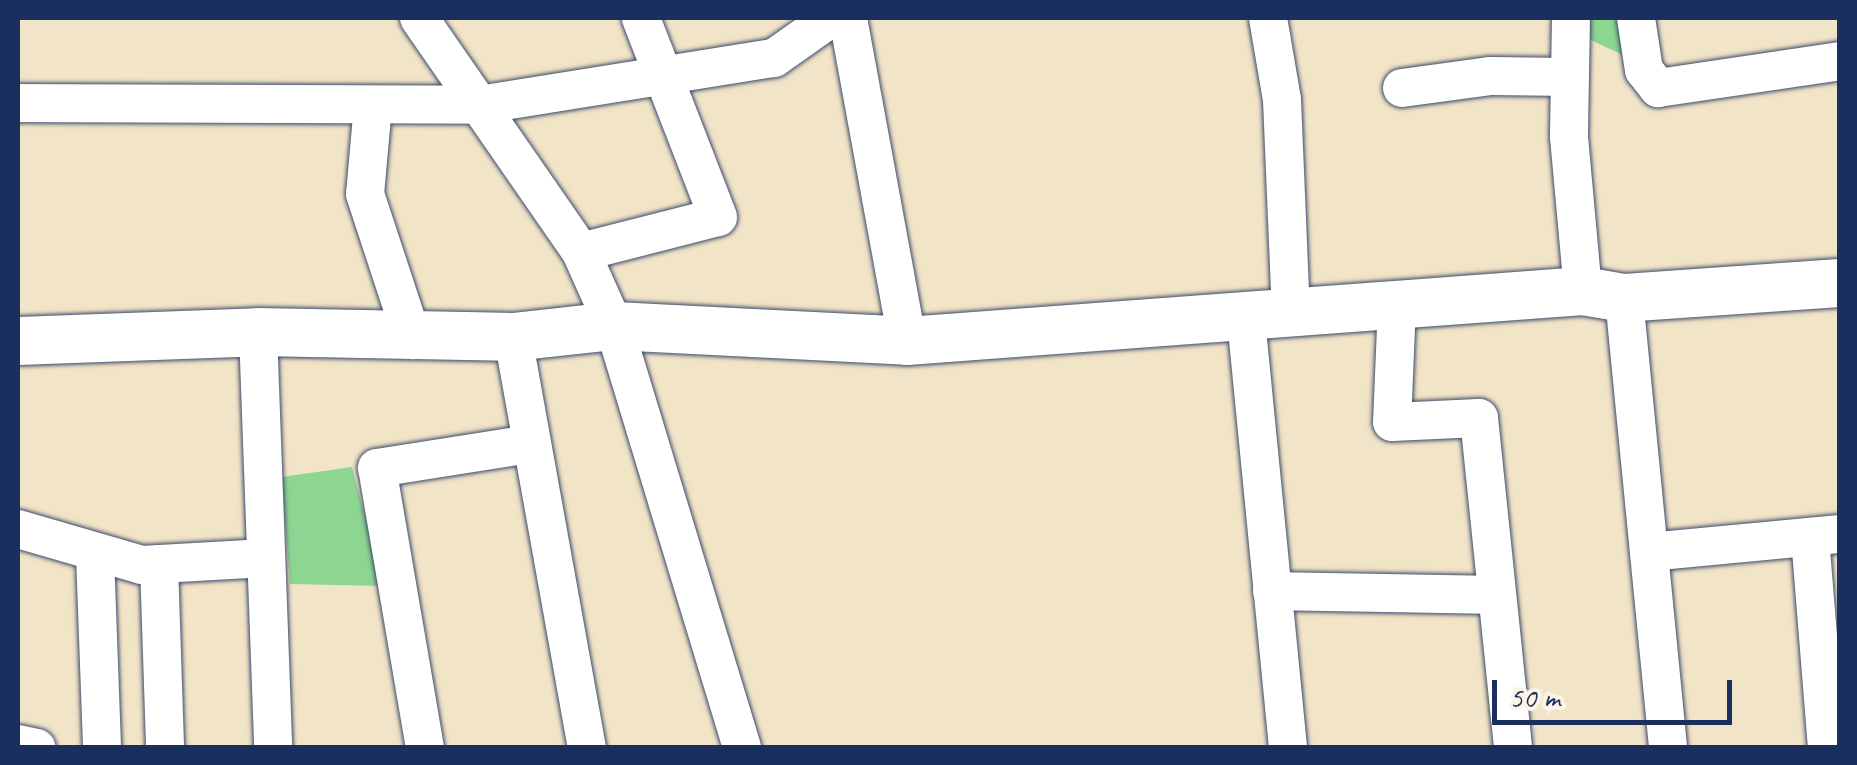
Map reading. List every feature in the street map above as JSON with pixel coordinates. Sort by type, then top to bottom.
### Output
[{"type":"street","points":[[419,18],[581,252],[614,326],[742,748]]},
{"type":"street","points":[[581,252],[718,217],[641,18]]},
{"type":"street","points":[[18,103],[479,105],[774,58],[831,18]]},
{"type":"street","points":[[848,18],[908,340]]},
{"type":"street","points":[[1268,18],[1282,100],[1268,315],[1272,591],[1288,748]]},
{"type":"street","points":[[1571,18],[1570,76],[1603,294],[1649,552],[1668,748]]},
{"type":"street","points":[[1636,18],[1644,70],[1658,88],[1840,61]]},
{"type":"street","points":[[1402,88],[1491,76],[1570,76]]},
{"type":"street","points":[[373,105],[365,194],[412,340]]},
{"type":"street","points":[[18,342],[258,332],[412,340],[513,337],[614,326],[908,340],[1397,304],[1840,283]]},
{"type":"street","points":[[1397,304],[1392,422],[1479,418],[1513,748]]},
{"type":"street","points":[[258,332],[273,748]]},
{"type":"street","points":[[513,337],[586,748]]},
{"type":"street","points":[[426,748],[377,468],[530,444]]},
{"type":"street","points":[[18,529],[95,555],[159,564],[266,558]]},
{"type":"street","points":[[1649,552],[1825,535],[1831,738]]},
{"type":"street","points":[[95,555],[102,748]]},
{"type":"street","points":[[159,564],[165,748]]},
{"type":"street","points":[[1272,591],[1498,595]]},
{"type":"street","points":[[18,744],[37,748]]},
{"type":"green space","points":[[1582,18],[1625,18],[1625,56],[1582,36]]},
{"type":"green space","points":[[352,467],[383,586],[290,584],[282,477]]}]
